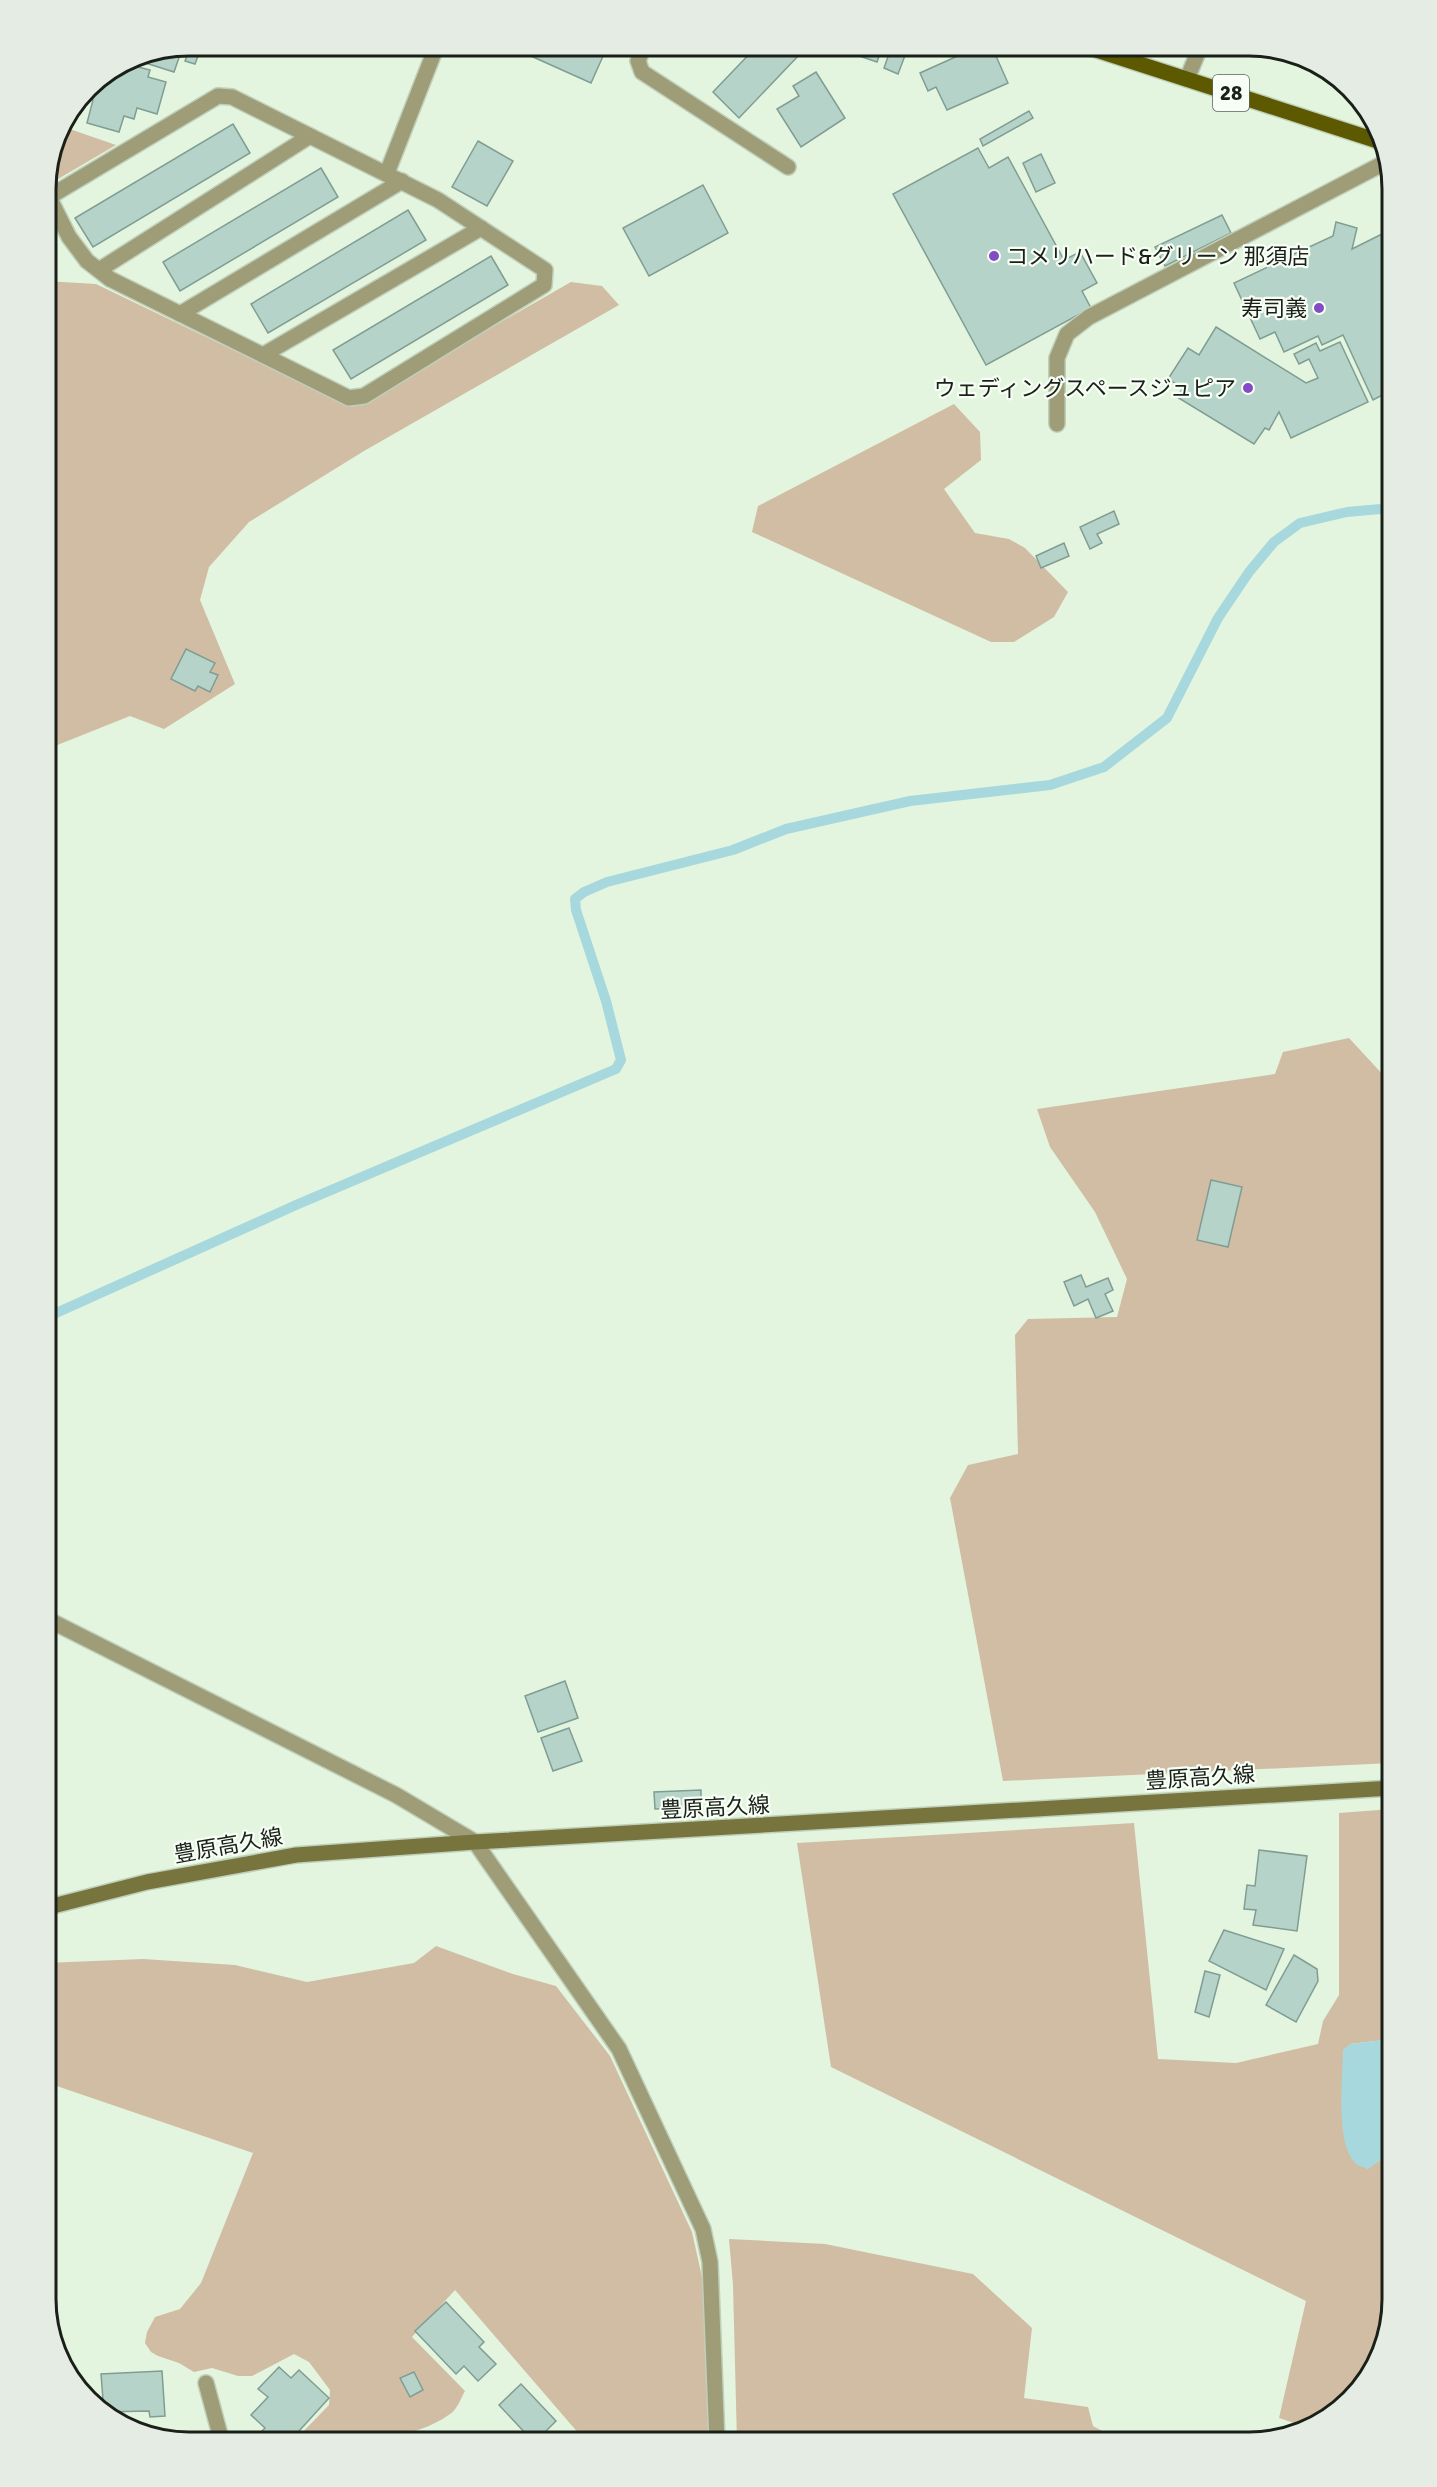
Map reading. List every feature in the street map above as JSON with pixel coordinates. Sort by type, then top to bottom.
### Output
[{"type":"main road","name":"28","points":[[1115,56],[1372,139]]},
{"type":"main road","name":"豊原高久線","points":[[56,1905],[147,1882],[296,1855],[475,1842],[1382,1789]]},
{"type":"street","points":[[387,173],[433,56]]},
{"type":"street","points":[[640,56],[638,61],[642,72],[788,167]]},
{"type":"street","points":[[1187,79],[1197,56]]},
{"type":"street","points":[[56,188],[218,96],[232,97],[438,200],[545,270],[544,285],[364,396],[349,398],[110,279],[87,261],[69,237],[56,211]]},
{"type":"street","points":[[99,270],[310,136]]},
{"type":"street","points":[[1057,424],[1057,358],[1066,334],[1089,317],[1379,166]]},
{"type":"street","points":[[180,314],[402,181]]},
{"type":"street","points":[[263,355],[481,228]]},
{"type":"street","points":[[56,1624],[396,1795],[475,1842],[619,2049],[703,2229],[710,2262],[717,2432]]},
{"type":"street","points":[[206,2383],[219,2431]]},
{"type":"shaded area","points":[[70,129],[116,145],[56,180],[58,162]]},
{"type":"shaded area","points":[[56,282],[96,284],[352,407],[571,282],[602,286],[619,305],[364,451],[249,522],[209,567],[200,600],[235,684],[164,729],[130,716],[56,746]]},
{"type":"shaded area","points":[[954,404],[980,432],[981,460],[944,489],[975,533],[1009,539],[1025,548],[1068,592],[1054,617],[1014,642],[991,642],[752,532],[758,506]]},
{"type":"shaded area","points":[[1349,1038],[1382,1074],[1382,1763],[1003,1781],[950,1498],[968,1465],[1018,1454],[1015,1335],[1028,1319],[1117,1317],[1127,1279],[1095,1212],[1050,1147],[1037,1109],[1275,1074],[1283,1052]]},
{"type":"shaded area","points":[[1382,1810],[1382,2040],[1350,2044],[1367,2169],[1382,2159],[1382,2299],[1377,2333],[1368,2358],[1359,2373],[1336,2399],[1308,2418],[1294,2423],[1279,2418],[1306,2301],[831,2067],[797,1843],[1134,1823],[1158,2059],[1236,2063],[1318,2044],[1323,2021],[1339,1995],[1339,1813]]},
{"type":"shaded area","points":[[436,1946],[513,1974],[556,1986],[610,2056],[692,2232],[702,2277],[714,2432],[577,2431],[455,2290],[412,2337],[465,2391],[457,2407],[450,2414],[414,2431],[304,2431],[329,2405],[330,2390],[309,2362],[294,2354],[252,2376],[238,2376],[212,2368],[194,2372],[179,2363],[151,2352],[145,2343],[147,2332],[155,2317],[180,2309],[201,2283],[253,2153],[56,2086],[56,1963],[143,1959],[235,1965],[307,1982],[414,1963]]},
{"type":"shaded area","points":[[729,2239],[825,2244],[973,2274],[1032,2328],[1024,2398],[1088,2407],[1093,2426],[1104,2432],[737,2432],[733,2285]]},
{"type":"water","points":[[1382,2040],[1382,2159],[1368,2169],[1355,2163],[1349,2153],[1342,2125],[1343,2050],[1350,2044]]},
{"type":"building","points":[[180,56],[174,72],[145,63]]},
{"type":"building","points":[[187,56],[198,56],[195,64],[185,61]]},
{"type":"building","points":[[531,56],[603,56],[591,83]]},
{"type":"building","points":[[747,56],[798,56],[739,118],[713,92]]},
{"type":"building","points":[[859,56],[879,56],[877,62]]},
{"type":"building","points":[[888,56],[905,56],[898,74],[884,68]]},
{"type":"building","points":[[958,56],[996,56],[1008,83],[947,110],[936,87],[928,91],[920,73]]},
{"type":"building","points":[[136,66],[150,70],[148,77],[166,82],[157,114],[137,108],[134,119],[124,116],[119,132],[87,123],[93,100],[90,99],[101,88]]},
{"type":"building","points":[[816,72],[845,118],[801,147],[777,109],[799,96],[793,86]]},
{"type":"building","points":[[1029,111],[1033,118],[983,146],[980,139]]},
{"type":"building","points":[[233,124],[250,153],[93,247],[75,218]]},
{"type":"building","points":[[478,141],[513,161],[487,206],[452,187]]},
{"type":"building","name":"コメリハード&グリーン 那須店","points":[[978,148],[989,168],[1008,157],[1064,260],[1080,252],[1097,283],[1082,291],[1091,308],[986,365],[893,194]]},
{"type":"building","points":[[1041,154],[1055,183],[1036,192],[1023,163]]},
{"type":"building","points":[[321,168],[338,197],[180,291],[163,262]]},
{"type":"building","points":[[703,185],[728,233],[649,276],[623,228]]},
{"type":"building","points":[[408,210],[426,240],[268,333],[251,304]]},
{"type":"building","points":[[1222,215],[1231,233],[1165,266],[1155,247]]},
{"type":"building","name":"寿司義","points":[[1336,222],[1357,228],[1352,249],[1382,234],[1382,395],[1373,400],[1343,335],[1322,345],[1318,336],[1284,352],[1275,332],[1260,339],[1234,283],[1268,267],[1265,261],[1278,255],[1281,260],[1333,236]]},
{"type":"building","points":[[491,256],[508,285],[351,379],[333,350]]},
{"type":"building","points":[[1216,327],[1306,383],[1318,378],[1309,359],[1299,364],[1294,354],[1316,343],[1320,351],[1340,342],[1368,402],[1291,438],[1279,412],[1269,430],[1265,428],[1254,444],[1177,397],[1183,388],[1168,379],[1188,348],[1199,355]]},
{"type":"building","points":[[1114,511],[1119,524],[1097,534],[1102,543],[1090,549],[1080,527]]},
{"type":"building","points":[[1064,543],[1069,556],[1041,568],[1036,556]]},
{"type":"building","points":[[186,649],[215,663],[210,672],[218,675],[210,692],[198,686],[195,691],[171,679]]},
{"type":"building","points":[[1211,1180],[1242,1187],[1228,1247],[1197,1240]]},
{"type":"building","points":[[1081,1275],[1086,1287],[1108,1278],[1113,1290],[1105,1294],[1113,1311],[1096,1318],[1088,1299],[1074,1306],[1064,1282]]},
{"type":"building","points":[[565,1681],[578,1718],[538,1732],[525,1696]]},
{"type":"building","points":[[569,1728],[582,1761],[553,1771],[541,1738]]},
{"type":"building","points":[[701,1790],[701,1807],[655,1809],[654,1792]]},
{"type":"building","points":[[1259,1850],[1307,1856],[1297,1931],[1253,1925],[1256,1910],[1244,1909],[1247,1885],[1255,1886]]},
{"type":"building","points":[[1224,1930],[1284,1949],[1266,1990],[1209,1961]]},
{"type":"building","points":[[1294,1955],[1317,1969],[1318,1981],[1296,2022],[1266,2005]]},
{"type":"building","points":[[1205,1971],[1220,1975],[1209,2017],[1195,2012]]},
{"type":"building","points":[[446,2302],[484,2342],[479,2347],[496,2364],[478,2381],[464,2366],[456,2374],[415,2331]]},
{"type":"building","points":[[279,2367],[291,2378],[299,2370],[329,2398],[299,2431],[262,2431],[265,2428],[251,2415],[268,2397],[258,2389]]},
{"type":"building","points":[[162,2371],[165,2416],[150,2417],[149,2411],[118,2412],[114,2409],[103,2401],[101,2374]]},
{"type":"building","points":[[414,2372],[423,2390],[410,2397],[400,2378]]},
{"type":"building","points":[[521,2384],[556,2421],[546,2431],[524,2431],[499,2405]]},
{"type":"waterway","points":[[56,1313],[296,1205],[616,1069],[621,1060],[606,1001],[576,910],[575,899],[584,892],[607,882],[733,850],[786,829],[910,801],[1050,785],[1104,767],[1167,718],[1218,618],[1249,572],[1274,542],[1300,523],[1347,512],[1382,509]]},
{"type":"place","name":"コメリハード&グリーン 那須店","points":[[994,256]]},
{"type":"place","name":"寿司義","points":[[1319,308]]},
{"type":"place","name":"ウェディングスペースジュピア","points":[[1248,388]]}]
